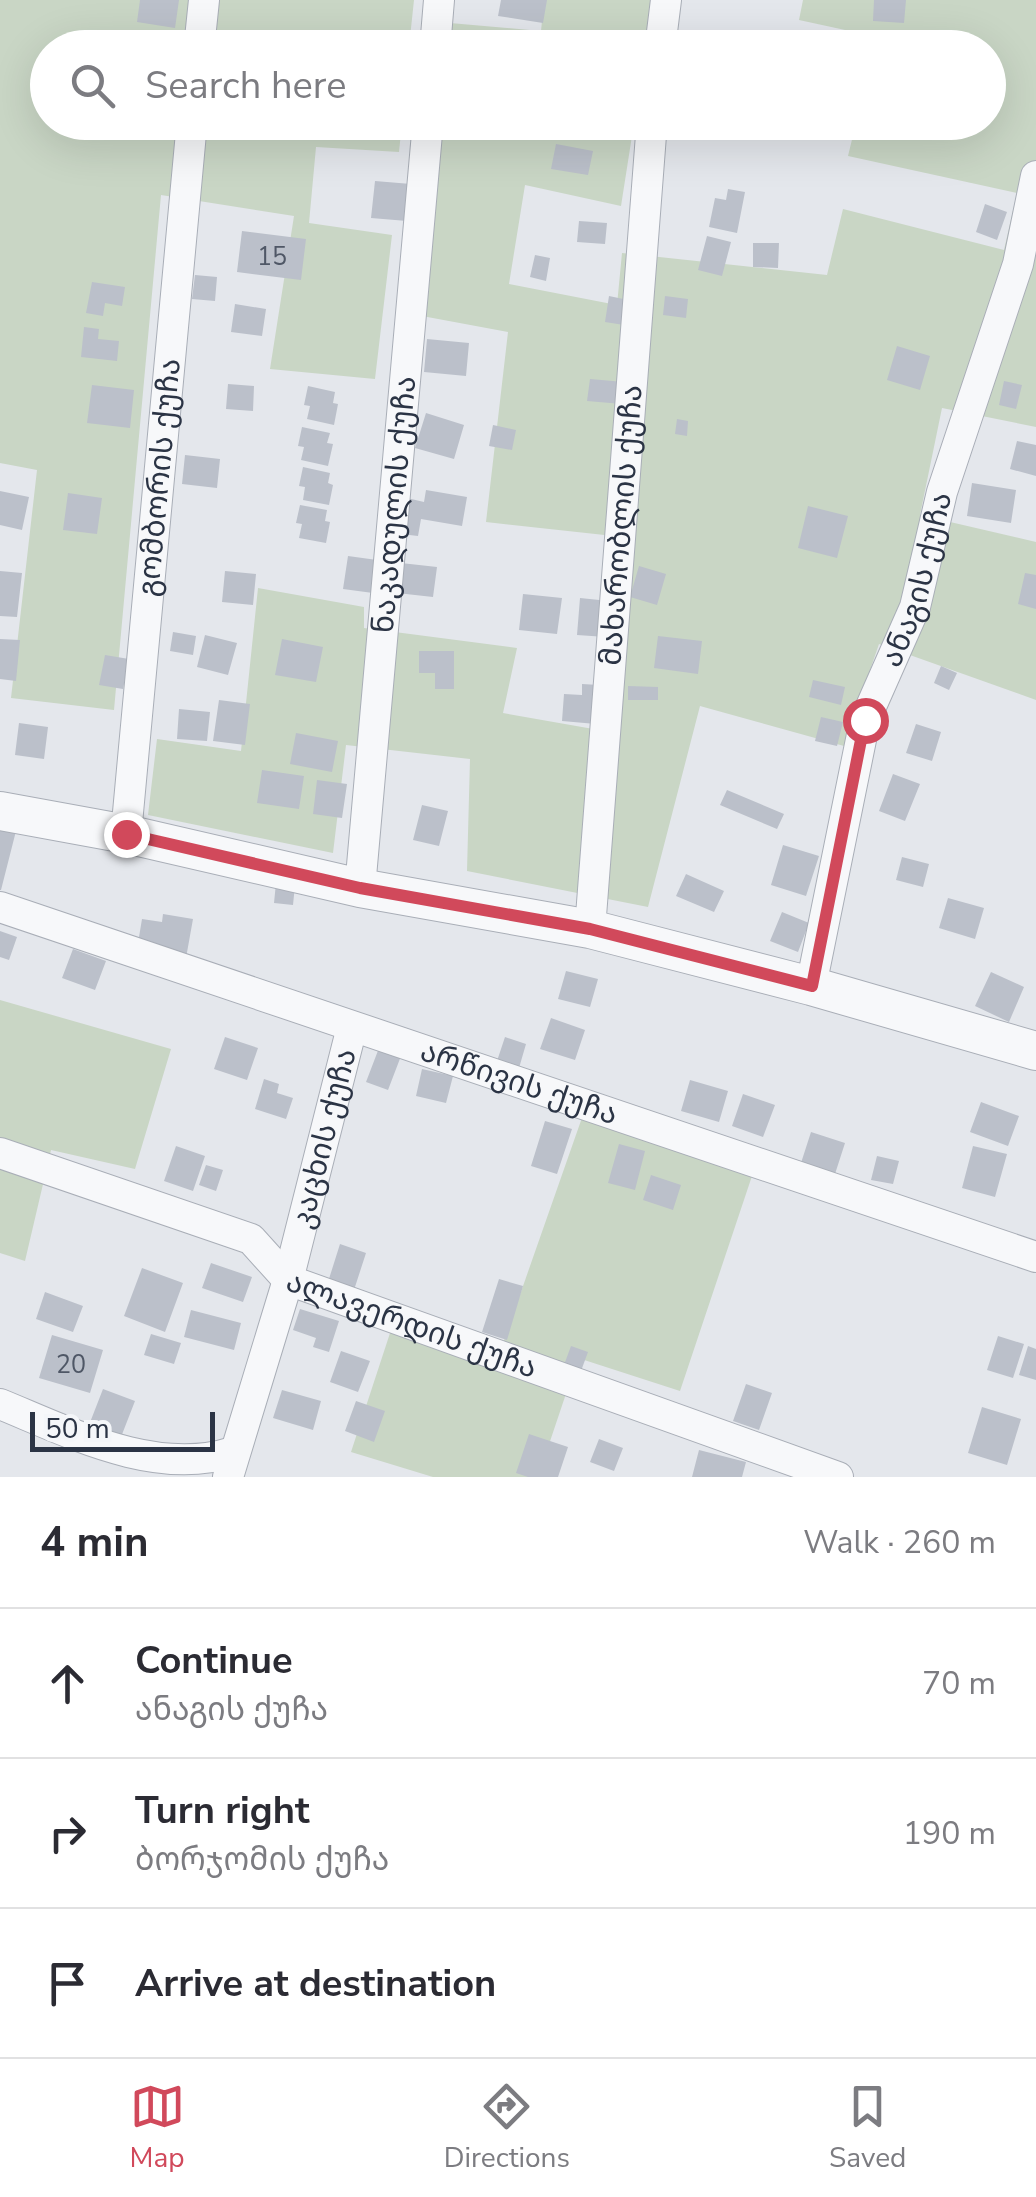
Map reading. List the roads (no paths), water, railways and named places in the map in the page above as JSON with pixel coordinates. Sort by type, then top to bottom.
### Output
[{"type":"street","points":[[201,30],[204,0]]},
{"type":"street","points":[[436,30],[439,0]]},
{"type":"street","points":[[662,30],[666,0]]},
{"type":"street","name":"გომბორის ქუჩა","points":[[126,834],[190,140]]},
{"type":"street","name":"ნაკადულის ქუჩა","points":[[360,888],[426,140]]},
{"type":"street","name":"მახარობლის ქუჩა","points":[[590,929],[651,140]]},
{"type":"street","name":"ანაგის ქუჩა","points":[[812,986],[865,720],[914,607],[942,492],[1018,264],[1036,176]]},
{"type":"street","points":[[0,811],[126,834],[360,888],[590,929],[812,986],[1036,1051]]},
{"type":"street","name":"არწივის ქუჩა","points":[[0,907],[1036,1257]]},
{"type":"street","name":"კაცხის ქუჩა","points":[[230,1464],[288,1280],[352,1026]]},
{"type":"street","name":"ალავერდის ქუჩა","points":[[0,1154],[250,1239],[288,1280],[838,1477]]},
{"type":"street","points":[[0,1404],[120,1452],[230,1464]]}]
